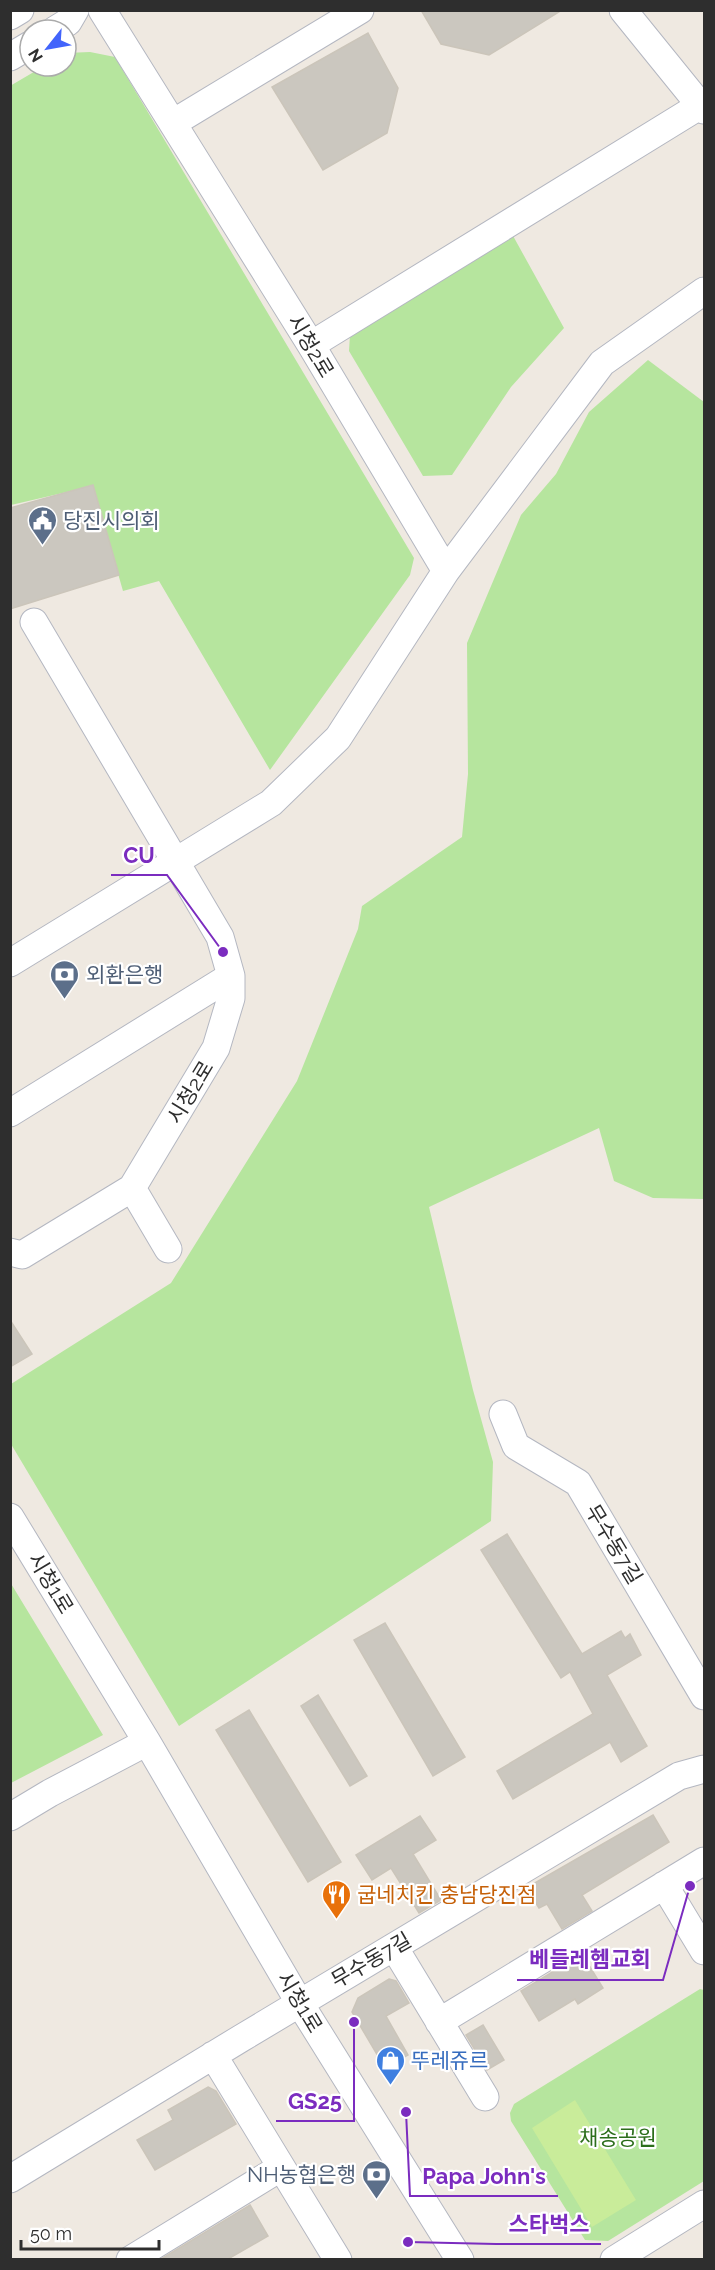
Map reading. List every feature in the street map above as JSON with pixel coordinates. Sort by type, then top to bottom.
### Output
[{"type":"street","points":[[10,16],[20,10]]},
{"type":"street","name":"시청2로","points":[[102,10],[311,345],[447,571]]},
{"type":"street","points":[[173,123],[360,10]]},
{"type":"street","points":[[311,345],[703,108],[623,10]]},
{"type":"street","points":[[10,963],[271,803],[338,738],[447,571],[602,363],[705,291]]},
{"type":"street","name":"시청2로","points":[[10,1252],[22,1256],[132,1188],[216,1048],[231,998],[231,976],[220,937],[34,622]]},
{"type":"street","points":[[10,1113],[231,976]]},
{"type":"street","points":[[195,999],[205,997],[215,1014],[216,1048]]},
{"type":"street","points":[[132,1188],[168,1249]]},
{"type":"street","name":"무수동7길","points":[[503,1414],[516,1446],[578,1483],[705,1696]]},
{"type":"street","name":"시청1로","points":[[10,1517],[147,1742],[299,2002],[460,2259]]},
{"type":"street","points":[[10,1817],[50,1793],[147,1742]]},
{"type":"street","name":"무수동7길","points":[[10,2179],[299,2002],[679,1776],[701,1776]]},
{"type":"street","points":[[439,2022],[705,1861]]},
{"type":"street","points":[[664,1885],[705,1951]]},
{"type":"street","points":[[394,1947],[485,2097]]},
{"type":"street","points":[[213,2055],[330,2257]]},
{"type":"street","points":[[130,2259],[280,2168]]},
{"type":"street","points":[[614,2259],[705,2204]]},
{"type":"green space","points":[[78,52],[90,52],[115,57],[414,558],[410,575],[270,770],[159,581],[123,591],[93,486],[11,505],[10,86],[24,78],[78,78]]},
{"type":"green space","points":[[512,234],[564,328],[511,387],[452,475],[423,476],[349,351],[350,335]]},
{"type":"green space","points":[[648,360],[704,402],[704,1199],[653,1198],[614,1181],[599,1128],[429,1207],[473,1390],[493,1462],[491,1521],[179,1726],[11,1444],[11,1384],[171,1283],[297,1081],[358,929],[362,906],[462,837],[468,774],[467,643],[521,515],[556,474],[589,412]]},
{"type":"green space","points":[[10,1582],[103,1735],[11,1783],[10,1783]]},
{"type":"green space","name":"채송공원","points":[[700,1989],[704,1990],[704,2181],[608,2241],[585,2240],[511,2121],[510,2113],[514,2104]]},
{"type":"green space","points":[[575,2100],[636,2200],[592,2227],[532,2128]]},
{"type":"building","points":[[421,10],[562,10],[489,55],[441,44]]},
{"type":"building","points":[[368,33],[398,88],[387,133],[323,170],[272,87]]},
{"type":"building","points":[[93,485],[119,575],[10,609],[10,508]]},
{"type":"building","points":[[10,1320],[32,1354],[10,1367]]},
{"type":"building","points":[[507,1534],[582,1654],[621,1631],[625,1638],[630,1634],[641,1655],[607,1675],[647,1746],[621,1762],[610,1742],[513,1799],[497,1771],[593,1714],[570,1672],[561,1678],[481,1550]]},
{"type":"building","points":[[385,1623],[465,1757],[433,1776],[354,1640]]},
{"type":"building","points":[[318,1695],[367,1776],[350,1786],[301,1706]]},
{"type":"building","points":[[249,1710],[341,1862],[308,1882],[216,1730]]},
{"type":"building","points":[[653,1815],[669,1842],[582,1895],[592,1911],[562,1929],[547,1904],[539,1908],[526,1888]]},
{"type":"building","points":[[420,1816],[436,1840],[413,1854],[441,1900],[419,1913],[391,1868],[372,1880],[356,1855]]},
{"type":"building","points":[[582,1954],[603,1988],[578,2004],[575,1999],[539,2021],[521,1991]]},
{"type":"building","points":[[389,1979],[396,1981],[409,2003],[386,2016],[408,2055],[385,2068],[352,2012],[358,1998]]},
{"type":"building","points":[[483,2025],[504,2060],[487,2070],[466,2035]]},
{"type":"building","points":[[208,2087],[216,2091],[236,2124],[155,2170],[137,2140],[173,2120],[168,2110]]},
{"type":"building","points":[[250,2205],[268,2236],[228,2259],[161,2259]]},
{"type":"place","name":"당진시의회","points":[[42,546]]},
{"type":"place","name":"CU","points":[[223,952]]},
{"type":"place","name":"외환은행","points":[[65,1000]]},
{"type":"place","name":"베들레헴교회","points":[[690,1886]]},
{"type":"place","name":"굽네치킨 충남당진점","points":[[336,1920]]},
{"type":"place","name":"GS25","points":[[354,2022]]},
{"type":"place","name":"뚜레쥬르","points":[[390,2086]]},
{"type":"place","name":"Papa John's","points":[[406,2112]]},
{"type":"place","name":"NH농협은행","points":[[377,2200]]},
{"type":"place","name":"스타벅스","points":[[408,2242]]}]
